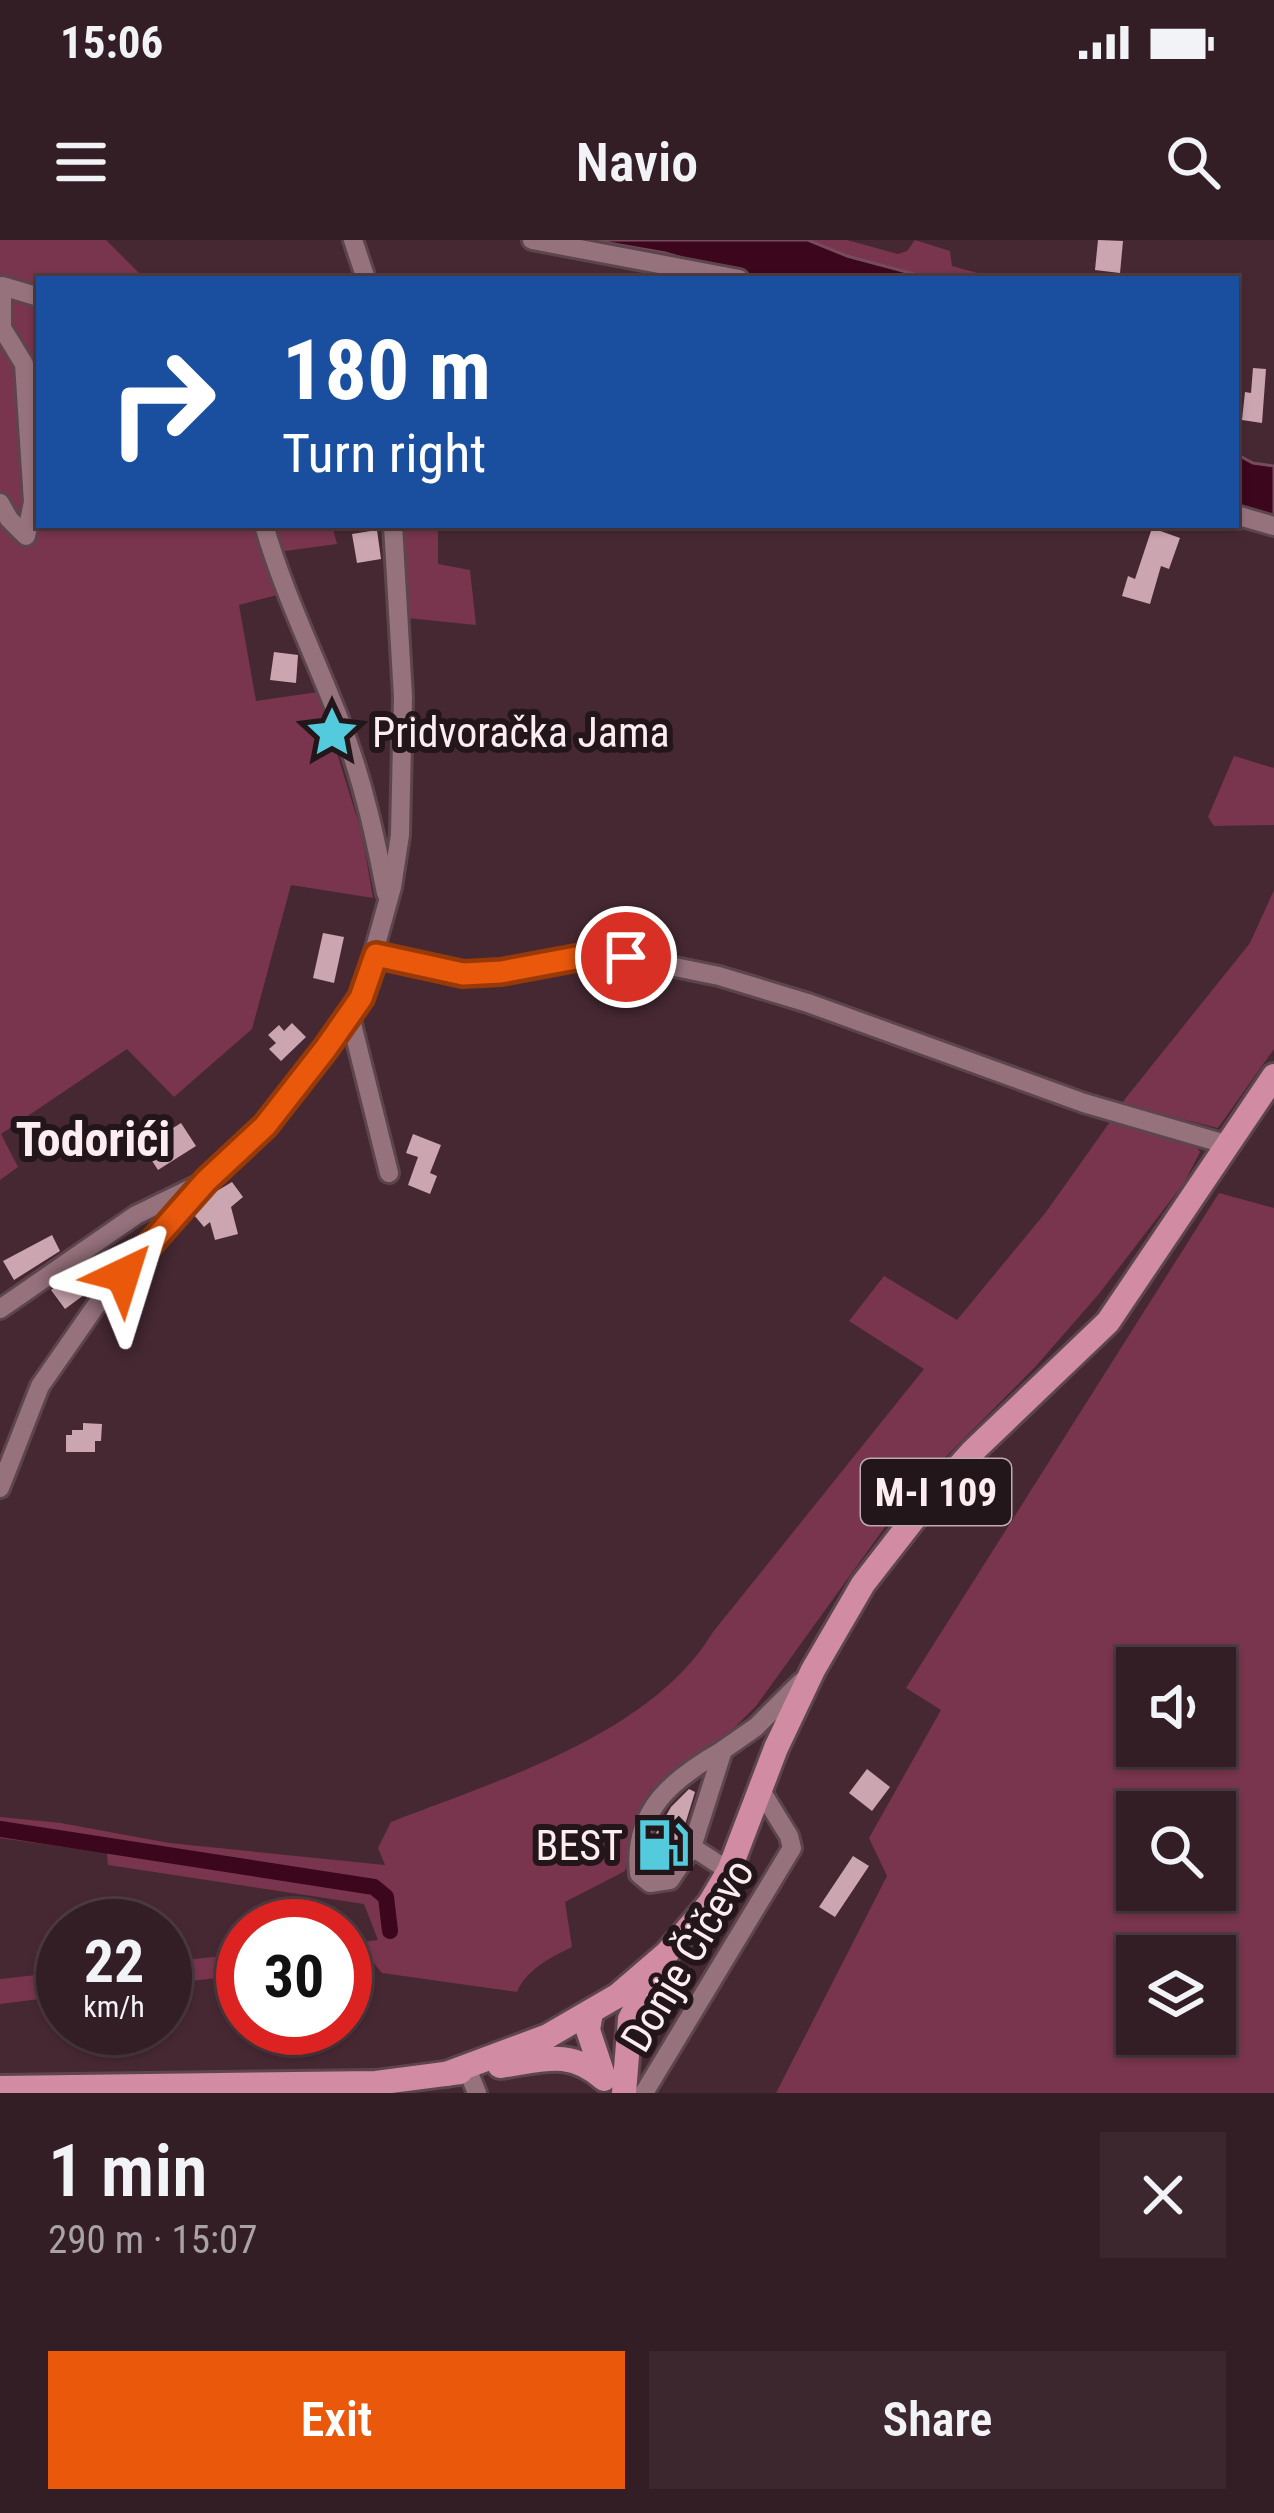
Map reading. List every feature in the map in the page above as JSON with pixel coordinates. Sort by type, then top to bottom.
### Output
[{"type":"main road","name":"M-I 109","points":[[0,2088],[464,2080],[617,1996],[667,1953],[710,1903],[729,1870],[813,1670],[851,1601],[972,1452],[1108,1322],[1274,1076]]},
{"type":"main road","points":[[615,2084],[635,2004],[667,1953]]},
{"type":"main road","points":[[592,2012],[588,2030],[615,2084]]},
{"type":"main road","points":[[464,2080],[569,2057],[615,2084]]},
{"type":"street","points":[[352,240],[364,276]]},
{"type":"street","points":[[532,240],[723,276]]},
{"type":"street","points":[[0,503],[26,536],[33,502],[31,433],[24,364],[2,328],[2,286],[36,296]]},
{"type":"street","points":[[1239,516],[1274,526]]},
{"type":"street","points":[[264,528],[348,742],[374,827],[388,903]]},
{"type":"street","points":[[0,1488],[40,1386],[68,1344],[206,1181],[265,1126],[361,998],[388,903],[403,799],[403,697],[393,528]]},
{"type":"street","points":[[376,955],[463,974],[576,958],[626,957],[675,966],[808,1003],[1084,1102],[1225,1144]]},
{"type":"street","points":[[350,1016],[388,1173]]},
{"type":"street","points":[[0,1309],[136,1215],[206,1181]]},
{"type":"street","points":[[723,1750],[692,1847],[670,1880],[650,1883],[639,1874],[641,1839],[665,1789],[756,1727],[813,1670]]},
{"type":"street","name":"Donje Čičevo","points":[[644,2093],[792,1848],[760,1789]]},
{"type":"street","points":[[692,1847],[729,1870]]},
{"type":"shaded area","points":[[0,240],[106,240],[142,276],[36,276],[36,528],[333,528],[337,544],[278,552],[292,591],[239,605],[256,701],[318,692],[362,834],[373,898],[291,885],[252,1029],[174,1097],[127,1049],[1,1134],[18,1167],[0,1180]]},
{"type":"shaded area","points":[[591,240],[808,240],[922,276],[746,276],[665,253]]},
{"type":"shaded area","points":[[808,240],[847,240],[898,254],[915,240],[950,251],[952,266],[988,276],[922,276]]},
{"type":"shaded area","points":[[1239,456],[1274,466],[1274,521],[1239,510]]},
{"type":"shaded area","points":[[403,528],[438,528],[438,564],[470,570],[476,625],[407,618]]},
{"type":"shaded area","points":[[1234,756],[1274,768],[1274,825],[1214,826],[1208,817]]},
{"type":"shaded area","points":[[1274,890],[1274,1049],[1218,1128],[1121,1104],[1250,943]]},
{"type":"shaded area","points":[[1112,1119],[1195,1144],[1200,1152],[1184,1183],[1098,1295],[1036,1366],[908,1495],[756,1706],[650,1791],[625,1871],[565,1902],[572,1947],[533,1971],[517,1992],[382,1973],[372,1961],[372,1941],[378,1940],[372,1925],[372,1899],[331,1899],[108,1865],[107,1853],[0,1838],[0,1817],[169,1843],[385,1865],[378,1848],[391,1822],[569,1750],[652,1699],[686,1668],[924,1369],[849,1321],[884,1276],[957,1320],[1046,1212]]},
{"type":"shaded area","points":[[1219,1193],[1274,1208],[1274,2093],[776,2093],[887,1876],[869,1838],[941,1710],[906,1688]]},
{"type":"shaded area","points":[[216,1957],[216,1978],[192,1981],[192,1959]]},
{"type":"shaded area","points":[[36,1975],[36,1999],[0,2004],[0,1979]]},
{"type":"building","points":[[1098,240],[1123,241],[1120,273],[1095,270]]},
{"type":"building","points":[[1253,368],[1266,369],[1262,423],[1242,420]]},
{"type":"building","points":[[1152,528],[1180,538],[1169,569],[1161,566],[1150,604],[1122,596],[1128,576],[1135,579]]},
{"type":"building","points":[[377,530],[381,559],[357,563],[352,534]]},
{"type":"building","points":[[274,652],[298,655],[296,683],[270,680]]},
{"type":"building","points":[[323,933],[344,937],[334,983],[313,978]]},
{"type":"building","points":[[292,1023],[306,1037],[281,1061],[269,1049],[276,1043],[268,1035],[279,1025],[284,1031]]},
{"type":"building","points":[[181,1123],[196,1146],[158,1170],[143,1147]]},
{"type":"building","points":[[413,1134],[441,1145],[430,1173],[437,1176],[430,1194],[408,1185],[418,1157],[406,1153]]},
{"type":"building","points":[[232,1182],[243,1197],[231,1207],[238,1234],[215,1240],[210,1222],[204,1227],[194,1215],[210,1195]]},
{"type":"building","points":[[52,1235],[60,1251],[14,1280],[3,1261]]},
{"type":"building","points":[[108,1251],[116,1263],[65,1309],[51,1290]]},
{"type":"building","points":[[83,1423],[102,1424],[95,1452],[66,1452],[66,1435],[83,1430]]},
{"type":"building","points":[[867,1769],[890,1787],[872,1811],[849,1793]]},
{"type":"building","points":[[689,1789],[695,1792],[680,1841],[662,1867],[652,1862],[655,1835],[671,1807]]},
{"type":"building","points":[[853,1856],[869,1866],[835,1917],[819,1907]]},
{"type":"waterway","points":[[0,1829],[374,1887],[386,1897],[390,1931]]},
{"type":"place","name":"Pridvoračka Jama","points":[[332,732]]},
{"type":"place","name":"BEST","points":[[663,1845]]},
{"type":"district","name":"Todorići","points":[[93,1139]]},
{"type":"route","points":[[123,1275],[206,1181],[265,1126],[350,1016],[376,955],[463,974],[576,958],[626,957]]}]
